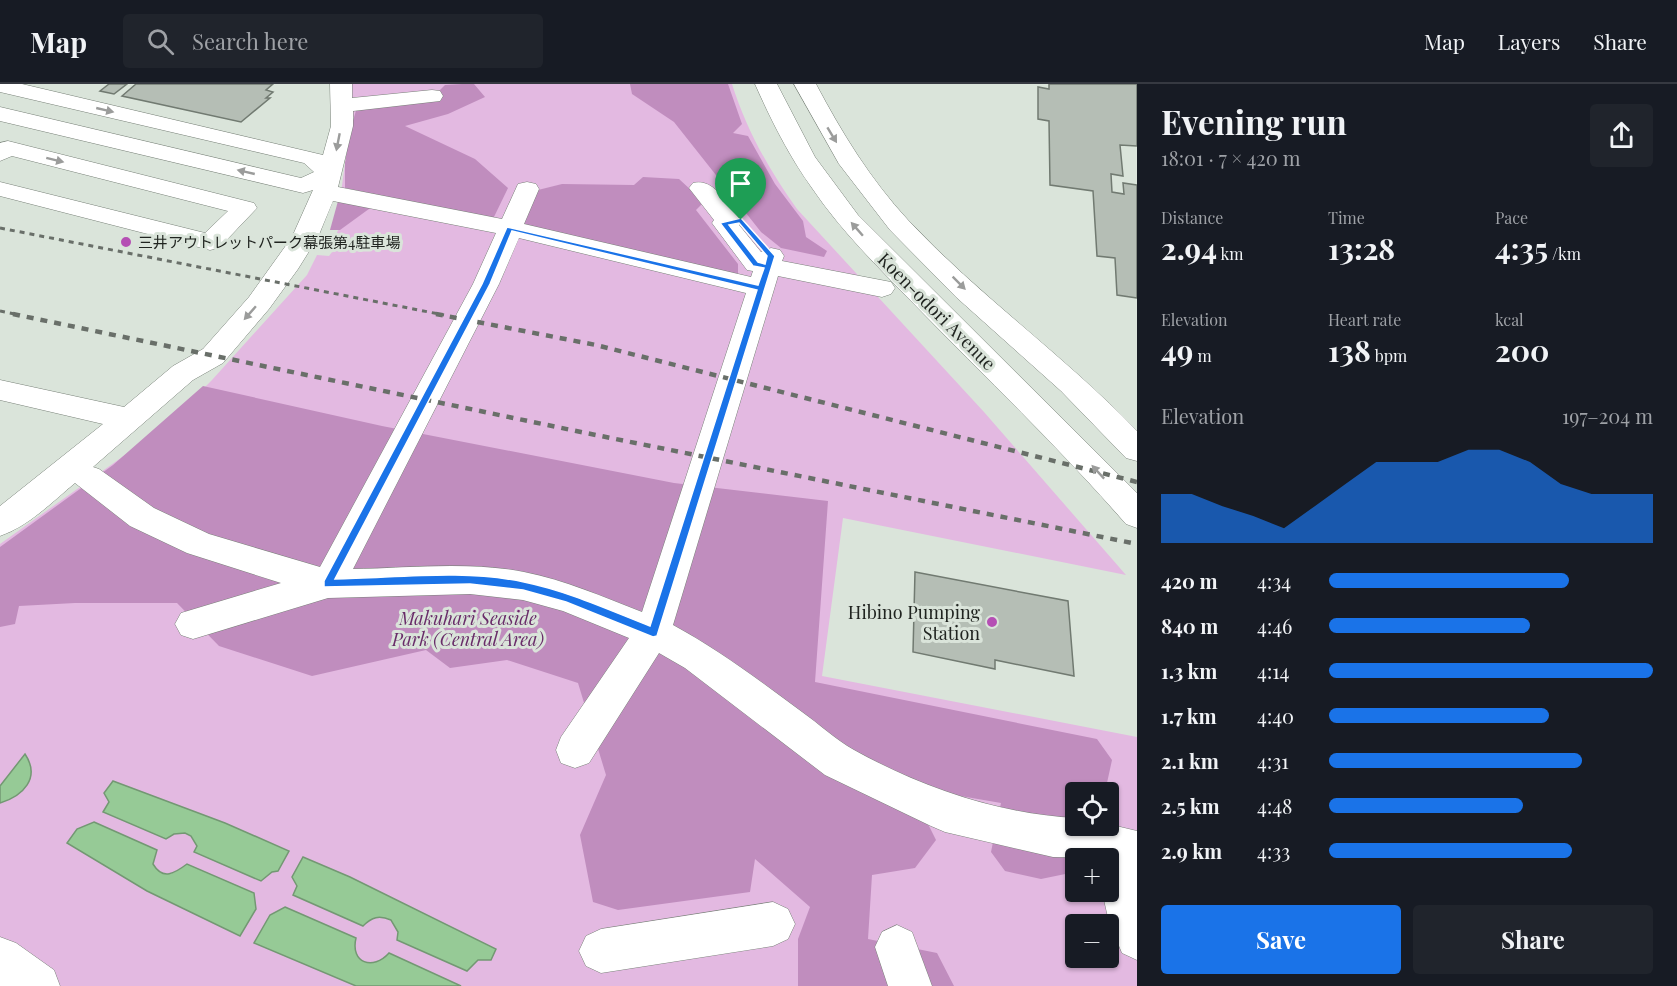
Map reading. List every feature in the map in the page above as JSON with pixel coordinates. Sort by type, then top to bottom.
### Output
[{"type":"street","points":[[323,84],[322,125],[326,175]]},
{"type":"street","name":"Koen-odori Avenue","points":[[766,84],[785,126],[831,198],[871,245],[1073,446],[1137,515]]},
{"type":"street","name":"Koen-odori Avenue","points":[[804,84],[844,155],[870,191],[970,294],[1132,439]]},
{"type":"street","points":[[6,88],[326,175],[510,228],[767,270],[875,281]]},
{"type":"street","points":[[0,523],[23,508],[183,373],[213,356],[259,303],[289,263],[314,216],[342,126],[346,94],[432,96]]},
{"type":"street","points":[[0,114],[303,186],[326,175]]},
{"type":"street","points":[[0,154],[8,148],[245,208],[210,242],[168,238],[0,209]]},
{"type":"street","points":[[183,373],[196,346],[242,295],[269,260],[295,215],[303,186]]},
{"type":"street","points":[[709,186],[735,221],[724,223],[756,264],[767,270]]},
{"type":"street","points":[[0,189],[168,238]]},
{"type":"street","points":[[328,584],[486,284],[527,189]]},
{"type":"street","points":[[575,750],[653,632],[767,270]]},
{"type":"street","points":[[0,390],[130,419]]},
{"type":"street","points":[[1073,446],[1132,439]]},
{"type":"street","points":[[88,478],[142,517],[199,544],[328,584]]},
{"type":"street","points":[[193,624],[328,584],[470,580],[523,586],[568,598],[653,632],[698,657],[839,762],[905,795],[964,818],[1053,837],[1088,838],[1136,853],[1126,869],[1123,886],[1131,926],[1137,938]]},
{"type":"street","points":[[601,951],[773,924]]},
{"type":"street","points":[[0,959],[38,986]]},
{"type":"green space","name":"Makuhari Seaside Park (Central Area)","points":[[351,84],[732,84],[759,149],[797,209],[984,412],[1126,575],[843,518],[822,676],[1137,737],[1137,986],[0,986],[0,544],[167,425],[212,380],[307,275],[317,255],[329,256],[342,239],[335,237],[344,217],[338,214],[345,164],[358,117],[352,117]]},
{"type":"green space","points":[[474,84],[485,97],[448,114],[405,126],[475,159],[508,188],[493,219],[345,188],[345,163],[350,130],[360,98],[437,93],[445,85]]},
{"type":"green space","points":[[630,84],[728,84],[742,124],[733,133],[748,136],[775,184],[803,221],[806,237],[827,251],[824,257],[781,248],[761,232],[674,122],[632,94]]},
{"type":"green space","points":[[643,177],[679,179],[704,202],[696,210],[738,264],[738,275],[522,226],[530,192],[562,184],[634,185]]},
{"type":"green space","points":[[338,201],[373,206],[340,230],[330,230]]},
{"type":"green space","points":[[203,386],[382,426],[674,483],[828,501],[815,682],[1097,739],[1112,760],[1107,782],[1065,782],[1065,836],[1093,836],[1096,848],[1065,848],[1065,874],[1041,879],[1005,871],[991,852],[1001,803],[874,781],[922,812],[936,840],[915,868],[872,875],[868,939],[937,953],[954,986],[798,986],[798,939],[810,907],[755,859],[750,892],[618,910],[593,902],[580,835],[606,775],[578,683],[507,660],[450,668],[426,650],[312,676],[219,646],[177,603],[75,603],[19,606],[15,624],[0,627],[0,547],[113,465]]},
{"type":"shaded area","points":[[25,754],[31,771],[27,785],[16,796],[0,803],[0,786]]},
{"type":"shaded area","points":[[113,781],[225,823],[289,851],[278,871],[272,872],[261,881],[194,852],[197,846],[191,836],[185,833],[174,834],[166,839],[103,812],[109,802],[104,793]]},
{"type":"shaded area","points":[[94,822],[157,850],[153,864],[165,874],[174,872],[187,864],[254,893],[256,909],[240,936],[147,891],[67,843],[77,829]]},
{"type":"shaded area","points":[[303,857],[350,877],[496,949],[491,960],[478,960],[467,971],[397,940],[398,932],[391,920],[376,918],[363,926],[293,895],[297,886],[292,877]]},
{"type":"shaded area","points":[[285,907],[356,938],[356,953],[364,962],[376,962],[389,953],[461,986],[356,986],[254,943],[270,915]]},
{"type":"building","points":[[109,84],[127,84],[114,94],[100,91]]},
{"type":"building","points":[[136,84],[273,84],[266,90],[273,92],[266,98],[270,98],[241,122],[122,96]]},
{"type":"building","points":[[1049,84],[1137,84],[1137,146],[1120,145],[1123,176],[1111,174],[1112,192],[1124,194],[1123,183],[1137,185],[1137,298],[1117,295],[1115,258],[1097,256],[1093,191],[1050,185],[1049,121],[1038,119],[1038,87],[1049,89]]},
{"type":"building","name":"Hibino Pumping Station","points":[[915,572],[1068,601],[1074,676],[995,660],[995,669],[913,652]]},
{"type":"railway","points":[[0,228],[444,315]]},
{"type":"railway","points":[[0,311],[20,315]]},
{"type":"railway","points":[[13,314],[1137,544]]},
{"type":"railway","points":[[436,314],[596,345],[1137,482]]},
{"type":"place","name":"三井アウトレットパーク幕張第4駐車場","points":[[126,242]]},
{"type":"place","name":"Hibino Pumping Station","points":[[992,622]]},
{"type":"route","points":[[741,220],[724,223],[756,264],[768,267],[653,632],[568,598],[523,586],[470,580],[328,584],[486,284],[510,228],[761,288],[768,267],[771,256],[741,220]]}]
